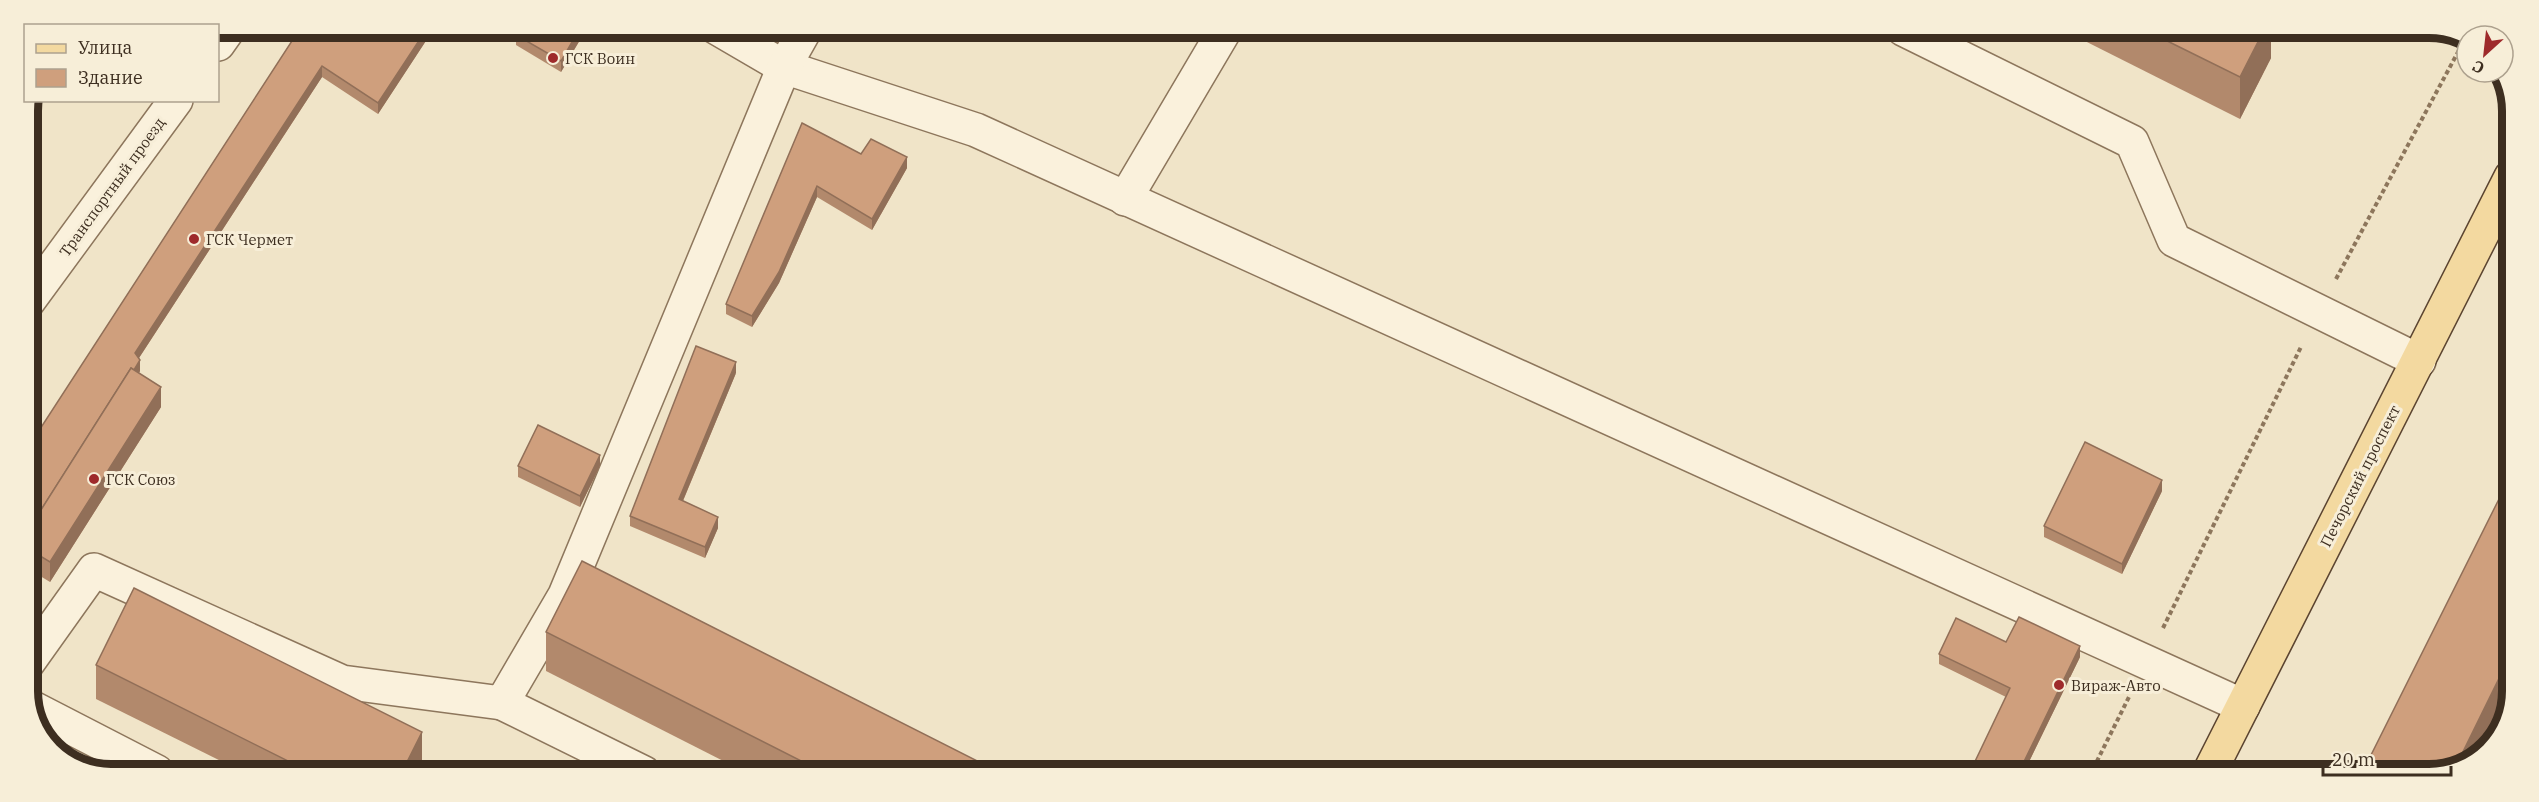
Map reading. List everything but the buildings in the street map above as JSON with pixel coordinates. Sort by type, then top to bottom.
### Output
[{"type":"main road","name":"Печорский проспект","points":[[2214,764],[2419,362],[2501,207]]},
{"type":"street","points":[[734,38],[783,67],[976,129],[1125,199],[2243,706]]},
{"type":"street","points":[[502,703],[565,595],[783,67],[800,38]]},
{"type":"street","points":[[1125,199],[1220,38]]},
{"type":"street","points":[[1921,38],[2132,142],[2174,240],[2419,362]]},
{"type":"street","name":"Транспортный проезд","points":[[38,288],[175,102]]},
{"type":"street","points":[[38,649],[94,570],[342,682],[502,703],[626,764]]},
{"type":"street","points":[[41,712],[141,764]]},
{"type":"path","points":[[2095,764],[2319,312],[2455,58]]},
{"type":"place","name":"ГСК Воин","points":[[553,58]]},
{"type":"place","name":"ГСК Чермет","points":[[194,239]]},
{"type":"place","name":"ГСК Союз","points":[[94,479]]},
{"type":"place","name":"Вираж-Авто","points":[[2059,685]]}]
